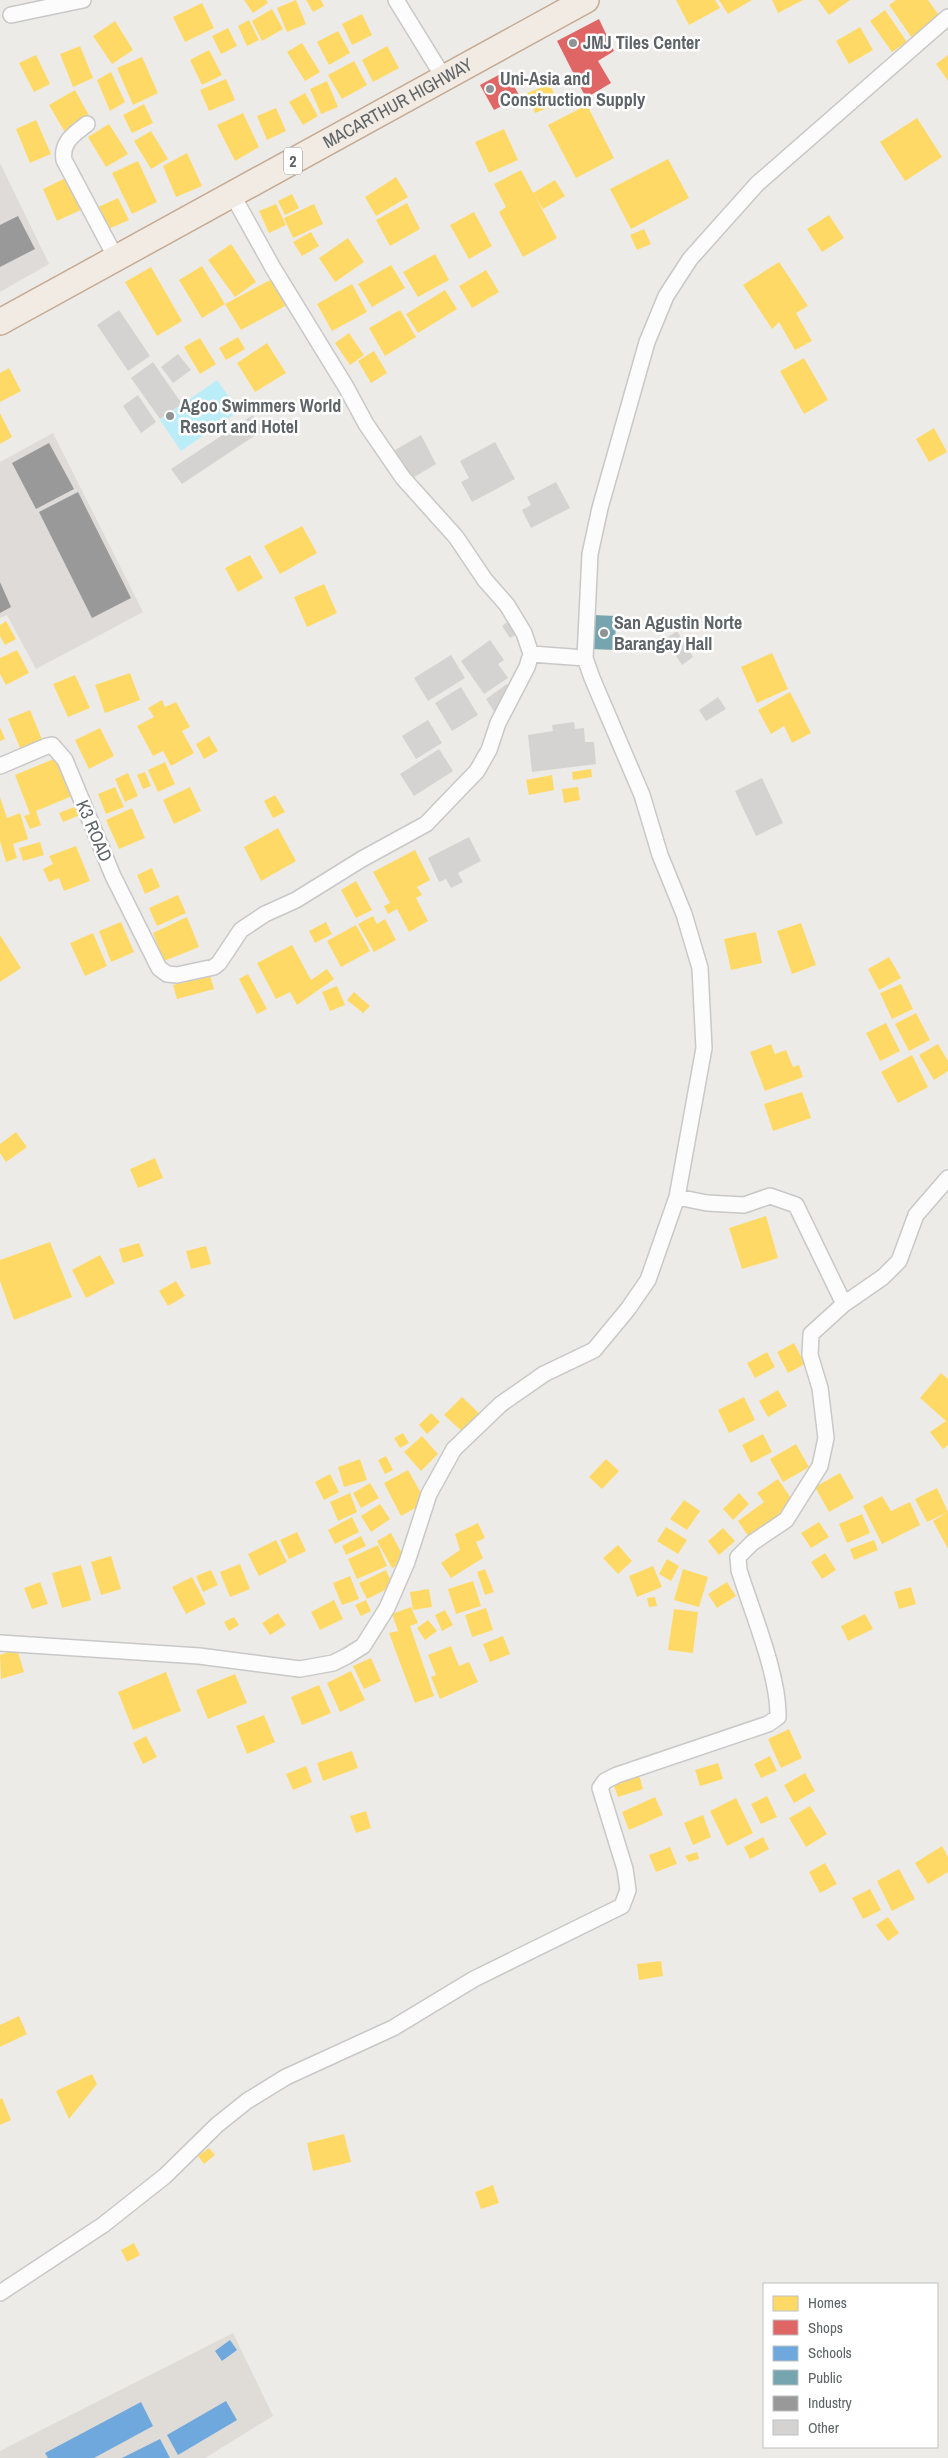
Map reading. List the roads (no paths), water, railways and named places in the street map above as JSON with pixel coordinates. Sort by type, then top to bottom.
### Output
[{"type":"highway","name":"MACARTHUR HIGHWAY","points":[[0,322],[586,0]]},
{"type":"street","points":[[11,15],[83,0]]},
{"type":"street","points":[[396,0],[444,78]]},
{"type":"street","points":[[0,1642],[199,1656],[300,1669],[333,1663],[348,1656],[363,1646],[387,1608],[407,1562],[429,1494],[454,1449],[501,1404],[544,1374],[594,1350],[628,1309],[648,1280],[677,1197],[704,1048],[700,968],[684,914],[660,855],[642,795],[592,678],[586,658],[590,554],[600,508],[647,342],[666,296],[690,259],[757,184],[948,17]]},
{"type":"street","points":[[87,124],[68,139],[62,151],[64,160],[116,258]]},
{"type":"street","points":[[232,194],[273,268],[346,387],[366,424],[403,478],[456,537],[485,580],[507,605],[524,633],[531,654],[586,658]]},
{"type":"street","name":"K3 ROAD","points":[[0,766],[47,746],[56,748],[65,760],[113,876],[159,968],[167,974],[178,975],[214,967],[242,930],[264,914],[296,900],[362,859],[426,824],[477,771],[489,750],[498,723],[523,675],[531,654]]},
{"type":"street","points":[[0,2293],[103,2225],[165,2176],[217,2125],[247,2101],[286,2077],[393,2028],[474,1979],[622,1906],[628,1890],[625,1869],[600,1788],[605,1781],[768,1724],[778,1717],[779,1700],[739,1570],[738,1557],[752,1543],[786,1520],[820,1466],[826,1438],[820,1388],[810,1355],[811,1334],[844,1304],[883,1277],[900,1261],[916,1215],[948,1178]]},
{"type":"street","points":[[677,1197],[706,1203],[744,1205],[770,1196],[796,1206],[844,1304]]},
{"type":"water","points":[[217,380],[239,411],[181,451],[160,420]]},
{"type":"place","name":"JMJ Tiles Center","points":[[573,43]]},
{"type":"place","name":"Uni-Asia and Construction Supply","points":[[490,89]]},
{"type":"place","name":"Agoo Swimmers World Resort and Hotel","points":[[170,416]]},
{"type":"place","name":"San Agustin Norte Barangay Hall","points":[[604,633]]}]
